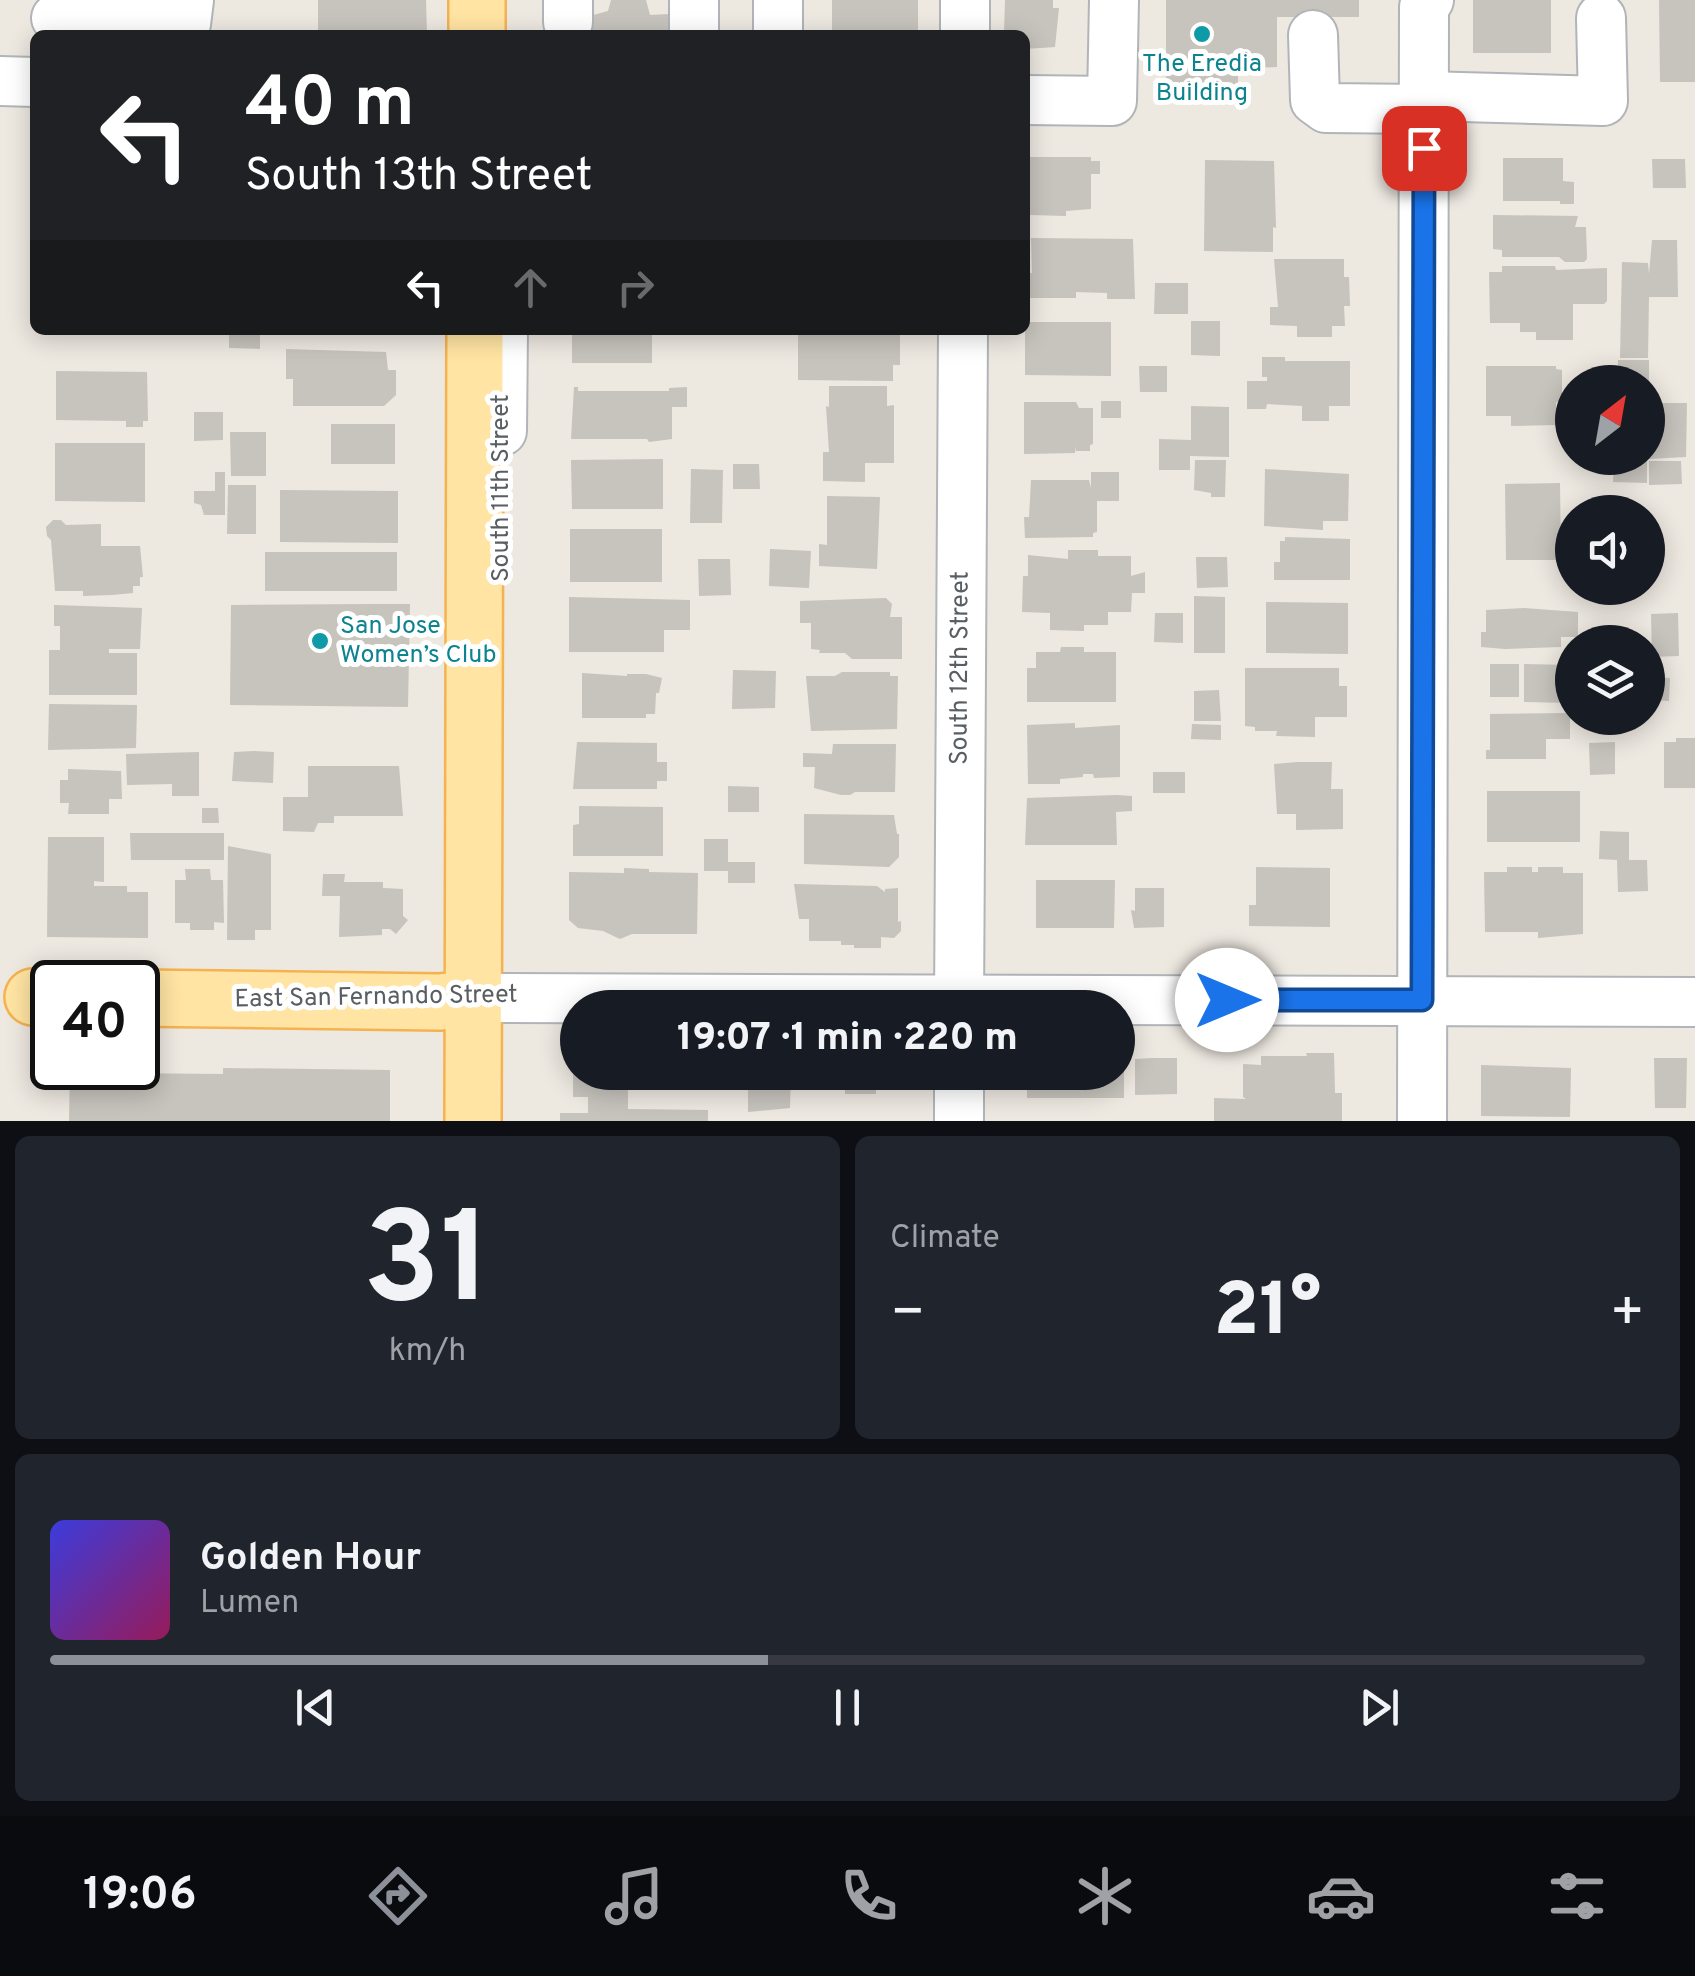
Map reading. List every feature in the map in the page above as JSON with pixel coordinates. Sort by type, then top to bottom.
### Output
[{"type":"main road","points":[[477,0],[477,30]]},
{"type":"main road","name":"South 11th Street","points":[[475,335],[472,998],[479,1110]]},
{"type":"main road","name":"East San Fernando Street","points":[[160,998],[440,1002],[472,998]]},
{"type":"street","points":[[58,18],[186,24],[189,0]]},
{"type":"street","points":[[694,0],[694,30]]},
{"type":"street","points":[[778,0],[778,30]]},
{"type":"street","points":[[964,30],[965,0]]},
{"type":"street","points":[[1030,100],[1112,101],[1114,0]]},
{"type":"street","points":[[1422,1121],[1423,2]]},
{"type":"street","points":[[1313,35],[1315,100],[1326,108],[1424,102],[1603,101],[1601,18]]},
{"type":"street","points":[[0,81],[30,82]]},
{"type":"street","name":"South 11th Street","points":[[472,878],[499,834],[503,335]]},
{"type":"street","name":"South 12th Street","points":[[959,990],[963,335]]},
{"type":"street","name":"East San Fernando Street","points":[[472,998],[560,999]]},
{"type":"street","name":"East San Fernando Street","points":[[1135,1002],[1695,1002]]},
{"type":"street","points":[[959,1090],[959,1121]]},
{"type":"building","points":[[318,0],[426,0],[427,30],[318,30]]},
{"type":"building","points":[[611,0],[646,0],[650,15],[670,14],[670,30],[546,30],[546,28],[608,11]]},
{"type":"building","points":[[832,0],[918,0],[918,30],[832,30]]},
{"type":"building","points":[[1005,0],[1053,0],[1053,8],[1059,8],[1055,47],[1030,49],[1030,30],[1004,30]]},
{"type":"building","name":"The Eredia Building","points":[[1166,0],[1359,0],[1359,17],[1277,17],[1277,67],[1238,68],[1238,99],[1166,99]]},
{"type":"building","points":[[1473,0],[1551,0],[1551,53],[1473,53]]},
{"type":"building","points":[[1659,0],[1695,0],[1695,82],[1660,82]]},
{"type":"building","points":[[1030,157],[1091,157],[1091,161],[1100,161],[1100,174],[1091,174],[1091,209],[1066,211],[1066,216],[1030,215]]},
{"type":"building","points":[[1503,158],[1563,158],[1563,181],[1574,182],[1574,204],[1503,201]]},
{"type":"building","points":[[1652,159],[1685,159],[1686,188],[1653,188]]},
{"type":"building","points":[[1205,160],[1274,161],[1273,252],[1204,251]]},
{"type":"building","points":[[1493,215],[1578,216],[1575,227],[1586,227],[1587,259],[1565,262],[1559,257],[1502,257],[1502,250],[1493,249]]},
{"type":"building","points":[[1031,238],[1133,239],[1135,299],[1107,299],[1107,293],[1076,292],[1076,298],[1030,298]]},
{"type":"building","points":[[1652,240],[1677,240],[1678,297],[1649,297],[1648,358],[1620,358],[1622,262],[1648,263],[1649,274]]},
{"type":"building","points":[[1274,259],[1344,259],[1350,306],[1344,306],[1345,326],[1332,326],[1332,337],[1297,337],[1297,326],[1270,325],[1270,307],[1278,307]]},
{"type":"building","points":[[1502,266],[1607,268],[1607,301],[1573,304],[1573,340],[1536,340],[1536,332],[1520,332],[1520,323],[1490,323],[1489,272],[1502,272]]},
{"type":"building","points":[[1155,283],[1188,283],[1188,314],[1154,314]]},
{"type":"building","points":[[1191,321],[1220,321],[1220,356],[1191,355]]},
{"type":"building","points":[[1030,322],[1111,322],[1111,376],[1025,375],[1025,335],[1030,335]]},
{"type":"building","points":[[229,335],[260,335],[260,349],[229,348]]},
{"type":"building","points":[[572,335],[652,335],[652,363],[572,363]]},
{"type":"building","points":[[798,335],[900,335],[900,365],[893,365],[893,381],[798,380]]},
{"type":"building","points":[[286,349],[386,352],[388,370],[396,370],[396,395],[384,406],[293,406],[293,379],[286,379]]},
{"type":"building","points":[[1262,357],[1350,361],[1350,406],[1329,406],[1329,421],[1302,421],[1302,406],[1267,404],[1266,409],[1247,409],[1247,381],[1267,381],[1267,377],[1262,377]]},
{"type":"building","points":[[1618,360],[1649,360],[1649,365],[1618,365]]},
{"type":"building","points":[[1139,366],[1167,366],[1167,392],[1140,392]]},
{"type":"building","points":[[1486,366],[1555,366],[1555,425],[1511,426],[1511,416],[1486,416]]},
{"type":"building","points":[[56,371],[147,372],[148,421],[143,421],[143,427],[126,427],[126,421],[56,420]]},
{"type":"building","points":[[829,386],[887,386],[887,406],[894,405],[894,463],[865,463],[865,482],[823,481],[823,452],[829,452]]},
{"type":"building","points":[[574,387],[578,391],[669,391],[687,387],[687,407],[672,407],[672,439],[571,439]]},
{"type":"building","points":[[1101,401],[1121,401],[1121,418],[1101,418]]},
{"type":"building","points":[[1024,402],[1076,402],[1079,408],[1093,408],[1090,451],[1076,451],[1076,446],[1075,453],[1024,454]]},
{"type":"building","points":[[1665,403],[1687,403],[1686,457],[1665,458]]},
{"type":"building","points":[[1191,406],[1229,407],[1229,457],[1190,456],[1190,470],[1159,470],[1159,439],[1191,440]]},
{"type":"building","points":[[194,412],[223,412],[223,440],[194,441]]},
{"type":"building","points":[[331,424],[395,424],[395,464],[331,464]]},
{"type":"building","points":[[230,432],[266,432],[266,476],[231,476]]},
{"type":"building","points":[[55,443],[145,443],[145,502],[55,501]]},
{"type":"building","points":[[663,459],[663,509],[572,509],[571,460]]},
{"type":"building","points":[[1195,460],[1226,460],[1225,497],[1211,497],[1211,493],[1194,490]]},
{"type":"building","points":[[1665,461],[1681,461],[1682,484],[1649,485],[1649,475],[1665,475]]},
{"type":"building","points":[[733,464],[759,464],[760,489],[733,489]]},
{"type":"building","points":[[691,469],[723,470],[722,523],[690,523]]},
{"type":"building","points":[[1265,469],[1349,474],[1348,521],[1323,521],[1323,530],[1264,526]]},
{"type":"building","points":[[215,472],[225,472],[225,515],[204,515],[201,505],[194,503],[194,491],[215,491]]},
{"type":"building","points":[[1091,472],[1119,472],[1119,501],[1097,501],[1097,532],[1093,537],[1025,538],[1024,517],[1029,517],[1031,480],[1089,480],[1091,488]]},
{"type":"building","points":[[1613,475],[1647,475],[1647,483],[1613,482]]},
{"type":"building","points":[[1560,483],[1560,495],[1555,495],[1555,560],[1506,560],[1505,484]]},
{"type":"building","points":[[228,485],[256,485],[256,534],[227,534]]},
{"type":"building","points":[[280,490],[398,491],[398,543],[280,542]]},
{"type":"building","points":[[827,496],[880,497],[877,569],[819,566],[819,544],[827,545]]},
{"type":"building","points":[[53,520],[66,525],[101,524],[101,546],[140,546],[140,586],[133,586],[133,593],[112,595],[83,596],[83,591],[55,591],[51,540],[46,527]]},
{"type":"building","points":[[570,529],[662,529],[662,582],[570,582]]},
{"type":"building","points":[[1285,537],[1350,539],[1350,580],[1274,580],[1274,562],[1280,562],[1280,541],[1285,541]]},
{"type":"building","points":[[770,549],[811,551],[809,588],[769,586]]},
{"type":"building","points":[[1068,550],[1098,550],[1098,556],[1131,556],[1131,576],[1145,572],[1145,593],[1132,593],[1131,612],[1108,612],[1108,625],[1084,625],[1084,631],[1050,630],[1050,613],[1022,612],[1028,555],[1068,559]]},
{"type":"building","points":[[265,552],[397,552],[397,591],[265,591]]},
{"type":"building","points":[[1196,557],[1227,557],[1228,587],[1197,588]]},
{"type":"building","points":[[698,559],[730,559],[731,595],[699,596]]},
{"type":"building","points":[[1194,596],[1225,597],[1225,653],[1194,653]]},
{"type":"building","points":[[569,597],[690,600],[690,630],[664,630],[664,652],[569,652]]},
{"type":"building","points":[[886,598],[892,604],[890,617],[902,617],[902,659],[852,659],[845,653],[819,653],[820,650],[811,649],[811,623],[800,623],[800,601]]},
{"type":"building","points":[[1266,602],[1348,603],[1348,654],[1266,653]]},
{"type":"building","name":"San Jose Women’s Club","points":[[410,604],[408,707],[230,705],[231,605]]},
{"type":"building","points":[[54,605],[142,608],[140,649],[109,649],[109,653],[137,653],[137,695],[49,695],[49,650],[60,650],[60,626],[54,626]]},
{"type":"building","points":[[1486,610],[1578,612],[1578,625],[1555,625],[1555,647],[1481,647]]},
{"type":"building","points":[[1155,613],[1183,613],[1183,643],[1154,642]]},
{"type":"building","points":[[1678,613],[1679,656],[1665,657],[1665,625],[1651,625],[1651,614]]},
{"type":"building","points":[[1061,647],[1116,652],[1116,702],[1027,702],[1027,668],[1036,668],[1036,652],[1060,652]]},
{"type":"building","points":[[1490,664],[1519,664],[1519,697],[1490,697]]},
{"type":"building","points":[[1524,664],[1555,665],[1555,703],[1524,702]]},
{"type":"building","points":[[1245,668],[1339,668],[1339,686],[1347,686],[1347,717],[1315,717],[1315,737],[1255,731],[1255,727],[1245,726]]},
{"type":"building","points":[[733,670],[776,671],[775,708],[732,709]]},
{"type":"building","points":[[842,672],[890,672],[890,676],[898,676],[897,729],[811,731],[806,676],[835,676]]},
{"type":"building","points":[[582,673],[662,678],[656,693],[655,714],[646,714],[646,718],[582,718]]},
{"type":"building","points":[[1665,678],[1670,678],[1669,701],[1665,701]]},
{"type":"building","points":[[1219,690],[1221,721],[1194,721],[1194,691]]},
{"type":"building","points":[[49,704],[137,705],[136,748],[48,750]]},
{"type":"building","points":[[1555,713],[1555,735],[1570,735],[1570,739],[1546,739],[1546,759],[1486,759],[1486,750],[1490,750],[1490,714]]},
{"type":"building","points":[[1075,723],[1075,728],[1120,725],[1120,777],[1094,778],[1093,774],[1083,774],[1060,779],[1060,784],[1028,784],[1027,725]]},
{"type":"building","points":[[1192,724],[1221,725],[1221,740],[1191,739]]},
{"type":"building","points":[[1676,738],[1695,738],[1695,788],[1664,788],[1664,742],[1676,742]]},
{"type":"building","points":[[577,742],[657,743],[657,762],[667,762],[667,781],[657,781],[657,789],[573,789]]},
{"type":"building","points":[[1615,742],[1615,774],[1590,775],[1589,743]]},
{"type":"building","points":[[833,744],[896,744],[895,792],[841,795],[814,788],[815,767],[803,767],[803,753],[832,754]]},
{"type":"building","points":[[199,752],[199,796],[172,796],[172,784],[127,785],[126,754]]},
{"type":"building","points":[[234,752],[274,752],[273,783],[232,781]]},
{"type":"building","points":[[1332,762],[1331,789],[1343,789],[1343,829],[1296,830],[1296,814],[1277,814],[1274,764]]},
{"type":"building","points":[[308,766],[399,766],[403,816],[334,816],[334,823],[318,823],[314,832],[283,831],[283,797],[308,797]]},
{"type":"building","points":[[68,769],[121,771],[122,799],[109,799],[109,814],[68,814],[69,803],[60,803],[60,780],[68,780]]},
{"type":"building","points":[[1153,772],[1185,772],[1185,793],[1153,793]]},
{"type":"building","points":[[728,786],[759,787],[759,812],[728,812]]},
{"type":"building","points":[[1487,791],[1580,791],[1580,842],[1487,842]]},
{"type":"building","points":[[1132,796],[1132,811],[1116,812],[1117,845],[1025,845],[1027,798]]},
{"type":"building","points":[[579,806],[663,807],[663,856],[573,856],[573,825],[579,824]]},
{"type":"building","points":[[202,808],[218,808],[219,823],[202,823]]},
{"type":"building","points":[[804,814],[894,815],[899,857],[889,867],[804,864]]},
{"type":"building","points":[[1600,831],[1629,832],[1629,860],[1647,860],[1648,891],[1618,892],[1617,860],[1599,859]]},
{"type":"building","points":[[130,833],[224,833],[224,860],[131,860]]},
{"type":"building","points":[[48,837],[104,837],[104,882],[94,881],[94,886],[127,886],[127,892],[148,892],[148,938],[47,937]]},
{"type":"building","points":[[704,839],[728,839],[728,862],[755,862],[755,883],[728,883],[728,871],[704,871]]},
{"type":"building","points":[[228,846],[271,854],[271,930],[255,930],[255,940],[227,940]]},
{"type":"building","points":[[1256,867],[1330,868],[1330,927],[1249,926],[1249,905],[1256,905]]},
{"type":"building","points":[[1507,867],[1532,867],[1532,872],[1538,872],[1538,867],[1563,867],[1563,873],[1583,873],[1583,934],[1538,938],[1538,932],[1485,932],[1484,872],[1507,872]]},
{"type":"building","points":[[624,868],[698,873],[697,934],[632,934],[620,939],[603,931],[578,928],[569,920],[569,872],[624,873]]},
{"type":"building","points":[[185,869],[210,869],[211,880],[223,880],[224,923],[214,922],[214,930],[190,930],[190,923],[175,923],[175,880],[186,880]]},
{"type":"building","points":[[323,874],[345,874],[344,882],[383,882],[383,888],[403,889],[403,916],[408,920],[396,934],[382,929],[382,935],[339,937],[340,896],[322,896]]},
{"type":"building","points":[[1036,880],[1115,880],[1114,928],[1036,928]]},
{"type":"building","points":[[794,884],[877,886],[885,892],[898,888],[901,931],[894,938],[881,937],[881,948],[854,948],[841,945],[841,941],[809,941],[809,919],[799,919]]},
{"type":"building","points":[[1135,888],[1164,888],[1164,927],[1134,928],[1131,910],[1135,911]]},
{"type":"building","points":[[1306,1053],[1334,1053],[1335,1093],[1342,1093],[1342,1121],[1214,1121],[1214,1098],[1246,1099],[1243,1064],[1261,1065],[1261,1056],[1307,1056]]},
{"type":"building","points":[[1177,1058],[1177,1094],[1135,1095],[1135,1059]]},
{"type":"building","points":[[1654,1058],[1687,1058],[1686,1108],[1655,1108]]},
{"type":"building","points":[[1481,1065],[1571,1068],[1570,1117],[1481,1116]]},
{"type":"building","points":[[223,1068],[390,1070],[390,1121],[69,1121],[70,1090],[160,1090],[160,1073],[223,1074]]},
{"type":"building","points":[[573,1090],[628,1090],[628,1109],[708,1110],[708,1121],[560,1121],[560,1113],[588,1113],[588,1097],[573,1097]]},
{"type":"building","points":[[748,1090],[790,1090],[790,1108],[748,1112]]},
{"type":"building","points":[[845,1090],[876,1090],[876,1094],[845,1094]]},
{"type":"building","points":[[1027,1090],[1124,1090],[1124,1098],[1027,1098]]},
{"type":"place","name":"The Eredia Building","points":[[1202,34]]},
{"type":"place","name":"San Jose Women’s Club","points":[[320,641]]},
{"type":"route","points":[[1227,1000],[1422,1000],[1424,148]]}]
